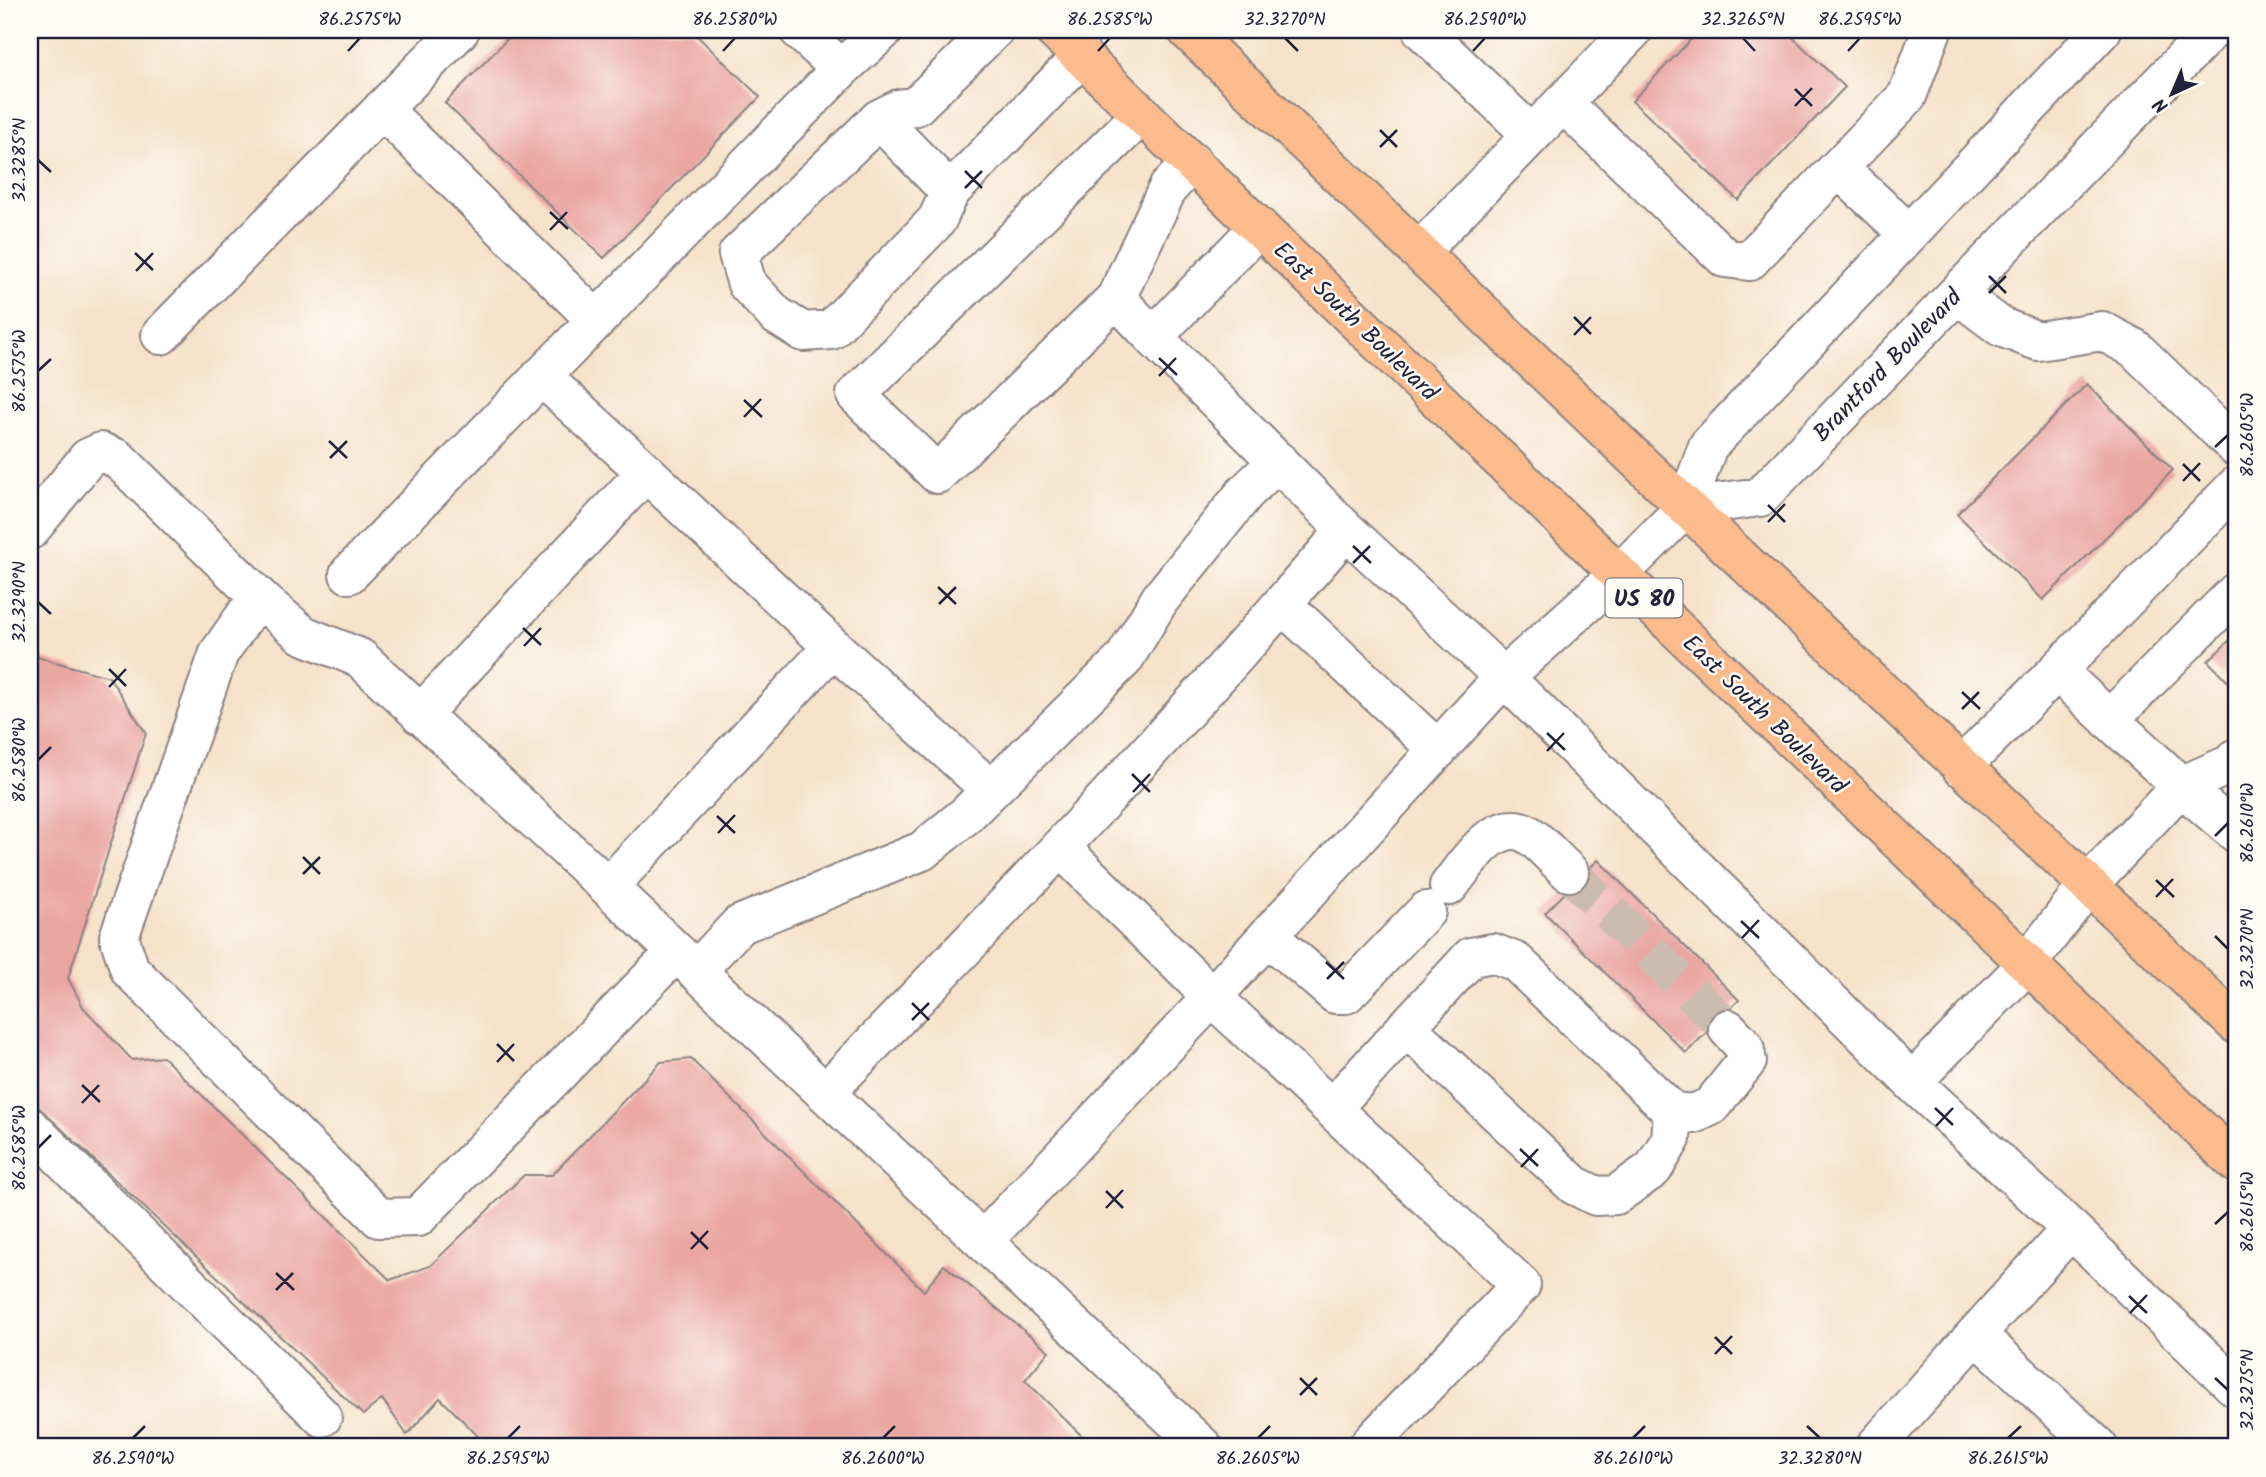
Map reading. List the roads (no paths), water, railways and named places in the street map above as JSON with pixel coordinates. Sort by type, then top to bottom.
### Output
[{"type":"highway","name":"East South Boulevard","points":[[1054,30],[2236,1163]]},
{"type":"highway","points":[[1187,30],[1686,507],[2236,1024]]},
{"type":"street","points":[[161,335],[460,30]]},
{"type":"street","points":[[799,30],[841,69]]},
{"type":"street","points":[[349,574],[841,69],[884,30]]},
{"type":"street","points":[[994,30],[916,106],[899,109],[879,119],[738,254],[747,284],[776,315],[803,332],[831,330],[937,220],[950,192],[1082,56]]},
{"type":"street","points":[[1422,30],[1532,135]]},
{"type":"street","points":[[1420,251],[1633,30]]},
{"type":"street","points":[[1563,103],[1725,258],[1749,261],[1907,96],[1931,30]]},
{"type":"street","points":[[983,1241],[1212,997],[1504,677],[1619,574],[1686,507],[1708,446],[2102,30]]},
{"type":"street","name":"Brantford Boulevard","points":[[1686,507],[1760,497],[2212,30]]},
{"type":"street","points":[[382,109],[596,320]]},
{"type":"street","points":[[1142,114],[856,395],[937,474],[1116,298],[1168,188],[1192,162]]},
{"type":"street","points":[[879,119],[950,192]]},
{"type":"street","points":[[1838,168],[1909,234]]},
{"type":"street","points":[[1153,337],[1259,227]]},
{"type":"street","points":[[1957,294],[2001,327],[2038,341],[2102,331],[2134,348],[2236,447]]},
{"type":"street","points":[[1116,298],[1346,530],[1504,677],[1912,1082],[2071,1228],[2236,1388]]},
{"type":"street","points":[[541,376],[991,790]]},
{"type":"street","points":[[30,530],[88,458],[101,452],[118,459],[264,602],[303,635],[360,658],[608,887],[1203,1447]]},
{"type":"street","points":[[264,602],[247,612],[219,653],[119,937],[130,970],[379,1218],[418,1217],[686,961],[739,925],[922,851],[966,815],[1124,659],[1160,599],[1245,493],[1278,461]]},
{"type":"street","points":[[420,715],[646,472]]},
{"type":"street","points":[[1961,767],[2236,486]]},
{"type":"street","points":[[825,1093],[1061,848],[1346,530]]},
{"type":"street","points":[[2109,720],[2236,592]]},
{"type":"street","points":[[1282,604],[1438,750]]},
{"type":"street","points":[[608,887],[833,647]]},
{"type":"street","points":[[2057,671],[2236,833]]},
{"type":"street","points":[[1912,1082],[2027,964],[2087,886],[2181,786],[2231,764],[2236,758]]},
{"type":"street","points":[[1268,936],[1335,994],[1346,994],[1438,898],[1490,836],[1507,830],[1527,834],[1569,872]]},
{"type":"street","points":[[1061,848],[1212,997],[1521,1285],[1367,1447]]},
{"type":"street","points":[[1332,1108],[1471,957],[1493,953],[1516,962],[1673,1112],[1694,1114],[1711,1105],[1747,1061],[1744,1046],[1728,1029]]},
{"type":"street","points":[[1406,1027],[1574,1185],[1596,1196],[1616,1195],[1653,1169],[1671,1139],[1673,1112]]},
{"type":"street","points":[[30,1127],[322,1417]]},
{"type":"street","points":[[1875,1447],[2071,1228]]},
{"type":"street","points":[[1976,1334],[2092,1445]]},
{"type":"tunnel","points":[[1569,872],[1728,1029]]}]
